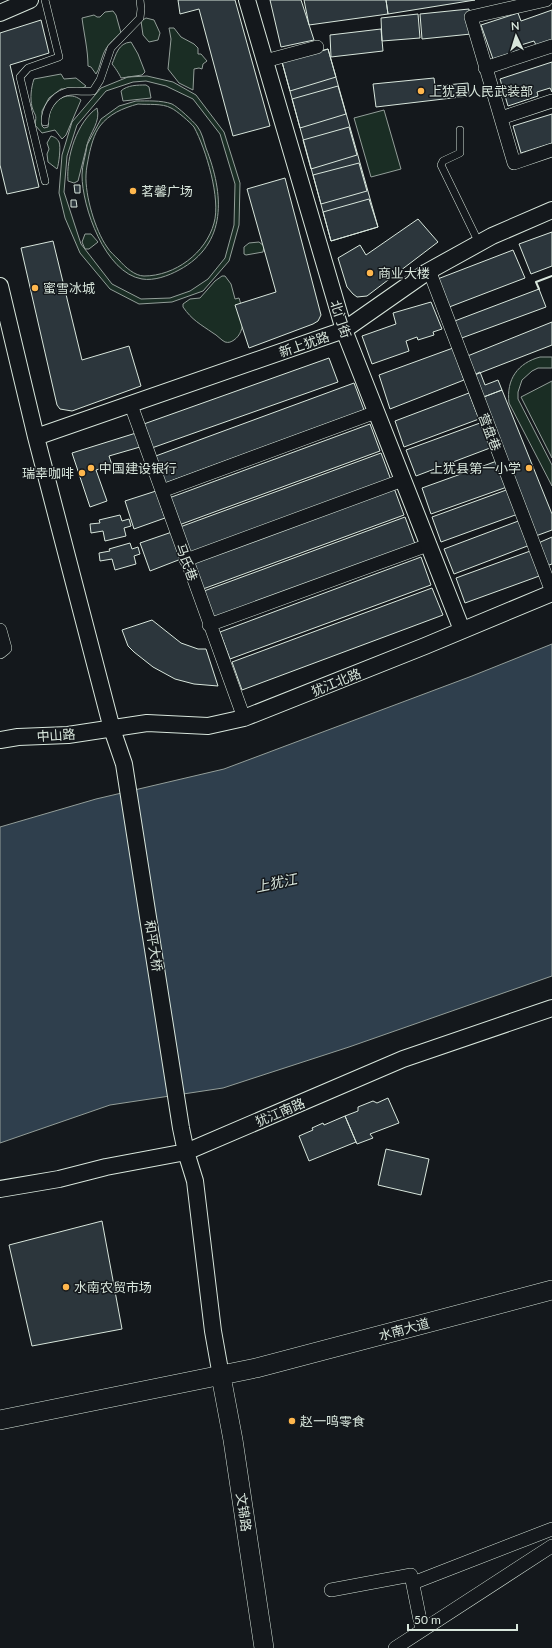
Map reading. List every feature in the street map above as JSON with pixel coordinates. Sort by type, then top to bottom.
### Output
[{"type":"main road","name":"水南大道","points":[[0,1420],[256,1368],[552,1290]]},
{"type":"main road","name":"文锦路","points":[[221,1376],[233,1440],[264,1648]]},
{"type":"street","points":[[0,13],[30,0]]},
{"type":"street","name":"北门街","points":[[247,0],[344,330],[462,630]]},
{"type":"street","points":[[546,0],[471,17],[514,163],[552,150]]},
{"type":"street","points":[[485,68],[552,46]]},
{"type":"street","points":[[265,61],[317,47]]},
{"type":"street","points":[[501,118],[552,101]]},
{"type":"street","name":"新上犹路","points":[[36,437],[344,330],[429,270],[492,236],[552,210]]},
{"type":"street","name":"营盘巷","points":[[429,270],[552,593]]},
{"type":"street","name":"和平大桥","points":[[0,286],[36,437],[112,729],[124,764],[186,1152],[195,1181],[213,1331],[221,1376]]},
{"type":"street","name":"马氏巷","points":[[130,405],[244,718]]},
{"type":"street","points":[[162,491],[376,412]]},
{"type":"street","points":[[186,560],[403,480]]},
{"type":"street","points":[[209,625],[428,545]]},
{"type":"street","name":"犹江北路","points":[[112,729],[147,723],[208,726],[244,718],[425,646],[552,593]]},
{"type":"street","points":[[0,630],[5,648],[0,652]]},
{"type":"street","name":"中山路","points":[[0,740],[68,735],[112,729]]},
{"type":"street","name":"犹江南路","points":[[0,1189],[60,1179],[106,1167],[186,1152],[403,1059],[552,1008]]},
{"type":"street","points":[[413,1583],[552,1529]]},
{"type":"street","points":[[395,1648],[552,1546]]},
{"type":"street","points":[[331,1590],[411,1575],[422,1630]]},
{"type":"lane","points":[[45,0],[59,57],[28,68],[20,77],[45,181]]},
{"type":"lane","points":[[45,122],[45,114],[52,102],[61,95],[66,92],[93,91],[100,80],[111,48],[140,18],[140,0]]},
{"type":"lane","points":[[460,130],[460,152],[443,161],[441,165],[479,243]]},
{"type":"green space","points":[[113,11],[116,15],[121,33],[106,49],[96,74],[91,67],[88,66],[87,48],[82,18],[94,15],[100,17],[105,12]]},
{"type":"green space","points":[[146,18],[154,20],[160,33],[158,40],[149,42],[143,35],[141,21]]},
{"type":"green space","points":[[169,28],[174,28],[181,37],[194,44],[198,48],[198,54],[201,54],[207,61],[203,64],[202,69],[194,69],[193,90],[179,83],[168,69],[171,39]]},
{"type":"green space","points":[[131,42],[138,54],[145,72],[142,75],[121,78],[112,64],[120,47]]},
{"type":"green space","points":[[61,74],[64,79],[76,78],[86,86],[81,89],[61,89],[49,98],[42,111],[42,126],[44,128],[48,127],[50,110],[55,102],[68,96],[77,97],[81,100],[66,135],[62,139],[55,130],[42,133],[35,125],[36,117],[32,107],[31,97],[34,79]]},
{"type":"green space","points":[[147,76],[173,82],[196,95],[224,132],[240,183],[239,225],[229,261],[203,291],[172,302],[139,304],[110,289],[80,253],[65,218],[59,193],[62,155],[72,122],[101,88],[128,77]],"holes":[[[146,81],[166,86],[193,99],[220,134],[235,184],[234,225],[225,258],[208,279],[190,291],[170,298],[141,299],[112,284],[81,244],[64,192],[67,156],[77,125],[106,91],[133,82]]]},
{"type":"green space","points":[[146,85],[149,87],[151,98],[123,101],[121,91],[123,89],[133,86]]},
{"type":"green space","points":[[136,101],[159,101],[172,104],[197,126],[203,137],[212,165],[218,200],[218,216],[214,232],[206,246],[195,259],[175,272],[161,278],[151,279],[142,279],[129,274],[117,265],[98,237],[86,204],[82,175],[87,145],[101,119],[119,106]],"holes":[[[138,104],[167,106],[176,111],[194,127],[199,136],[211,174],[216,201],[216,213],[210,234],[197,253],[188,261],[167,272],[144,276],[134,273],[127,268],[110,251],[103,240],[95,222],[89,202],[86,183],[86,175],[92,144],[100,126],[117,112]]]},
{"type":"green space","points":[[97,108],[98,118],[88,140],[78,181],[74,183],[68,181],[69,161],[74,141],[84,122]]},
{"type":"green space","points":[[384,110],[401,169],[371,177],[354,118]]},
{"type":"green space","points":[[51,136],[60,144],[60,155],[57,169],[48,162],[47,154],[49,149],[47,143]]},
{"type":"green space","points":[[85,234],[91,234],[98,242],[89,249],[85,249],[82,242]]},
{"type":"green space","points":[[259,242],[264,246],[263,252],[246,255],[244,254],[244,247],[249,243]]},
{"type":"green space","points":[[222,276],[225,276],[231,284],[235,299],[239,298],[243,314],[241,331],[231,342],[225,342],[196,322],[183,307],[183,304],[190,299],[200,298],[215,281]]},
{"type":"green space","points":[[540,357],[552,357],[552,368],[538,368],[522,380],[518,392],[518,399],[552,465],[552,486],[509,403],[509,387],[515,373],[525,363]]},
{"type":"green space","points":[[552,381],[552,458],[521,397]]},
{"type":"water","name":"上犹江","points":[[552,644],[552,976],[349,1047],[223,1088],[110,1105],[0,1143],[0,827],[96,799],[224,769],[472,676]]},
{"type":"building","points":[[178,0],[235,0],[270,126],[233,136],[199,9],[180,14]]},
{"type":"building","points":[[270,0],[301,0],[314,40],[281,47]]},
{"type":"building","points":[[304,0],[386,0],[388,14],[309,25]]},
{"type":"building","points":[[386,0],[475,0],[388,14]]},
{"type":"building","points":[[469,9],[471,34],[422,39],[420,14]]},
{"type":"building","points":[[552,10],[552,40],[536,45],[534,41],[521,45],[523,49],[493,59],[481,25],[518,13],[521,21]]},
{"type":"building","points":[[418,14],[420,38],[382,41],[381,18]]},
{"type":"building","points":[[41,20],[49,53],[10,65],[39,187],[7,194],[0,165],[0,33]]},
{"type":"building","points":[[381,29],[383,51],[331,57],[330,35]]},
{"type":"building","points":[[328,49],[336,77],[290,91],[282,62]]},
{"type":"building","points":[[328,49],[378,227],[331,241],[282,62]]},
{"type":"building","points":[[552,62],[552,92],[550,88],[537,92],[538,96],[508,106],[500,79]]},
{"type":"building","name":"上犹县人民武装部","points":[[434,78],[435,86],[468,83],[469,96],[376,107],[373,84]]},
{"type":"building","points":[[338,86],[346,114],[300,128],[292,99]]},
{"type":"building","points":[[552,114],[552,143],[521,153],[513,126]]},
{"type":"building","points":[[349,127],[357,155],[311,169],[303,140]]},
{"type":"building","points":[[359,163],[367,191],[321,204],[313,175]]},
{"type":"building","points":[[285,178],[321,315],[318,321],[313,324],[249,348],[235,305],[276,292],[247,189]]},
{"type":"building","points":[[74,185],[80,185],[80,193],[75,193]]},
{"type":"building","points":[[369,199],[378,227],[331,241],[323,212]]},
{"type":"building","points":[[71,200],[76,200],[77,207],[71,207]]},
{"type":"building","name":"商业大楼","points":[[418,219],[438,242],[367,296],[357,297],[353,294],[347,287],[338,258],[360,245],[366,255]]},
{"type":"building","points":[[552,232],[552,266],[531,274],[519,244]]},
{"type":"building","points":[[53,241],[82,360],[129,346],[141,386],[72,411],[60,409],[57,405],[21,248]]},
{"type":"building","points":[[513,250],[525,278],[444,309],[435,280]]},
{"type":"building","points":[[539,289],[546,307],[459,339],[452,322]]},
{"type":"building","points":[[431,302],[442,329],[433,332],[434,335],[418,340],[417,337],[406,341],[409,351],[372,364],[362,336],[396,324],[393,313]]},
{"type":"building","points":[[552,322],[552,345],[472,376],[465,357]]},
{"type":"building","points":[[453,348],[464,380],[390,409],[379,375]]},
{"type":"building","points":[[329,358],[338,382],[149,449],[141,425]]},
{"type":"building","points":[[480,372],[485,385],[498,380],[502,390],[481,398],[472,376]]},
{"type":"building","points":[[354,383],[364,410],[163,484],[153,457]]},
{"type":"building","points":[[502,390],[552,514],[552,530],[533,537],[481,398]]},
{"type":"building","points":[[469,393],[479,419],[404,447],[395,421]]},
{"type":"building","points":[[480,423],[490,448],[416,476],[406,450]]},
{"type":"building","points":[[370,424],[380,451],[179,525],[169,498]]},
{"type":"building","name":"中国建设银行","points":[[136,433],[140,447],[109,456],[112,465],[96,470],[107,501],[90,507],[72,453]]},
{"type":"building","points":[[381,453],[391,480],[190,554],[180,527]]},
{"type":"building","points":[[497,461],[507,487],[431,514],[422,488]]},
{"type":"building","points":[[394,488],[404,515],[203,589],[193,562]]},
{"type":"building","points":[[509,489],[518,514],[441,542],[432,517]]},
{"type":"building","points":[[156,491],[165,518],[134,529],[125,501]]},
{"type":"building","points":[[120,515],[122,521],[129,519],[131,526],[124,528],[126,536],[105,541],[103,531],[91,533],[90,524],[100,523],[99,520]]},
{"type":"building","points":[[405,517],[415,544],[214,618],[204,591]]},
{"type":"building","points":[[521,520],[530,545],[454,574],[444,549]]},
{"type":"building","points":[[172,532],[181,559],[150,571],[140,543]]},
{"type":"building","points":[[552,537],[552,564],[546,566],[536,544]]},
{"type":"building","points":[[130,543],[132,549],[138,547],[140,554],[134,556],[136,564],[115,570],[112,559],[100,561],[99,553],[110,551],[109,549]]},
{"type":"building","points":[[533,550],[542,575],[465,603],[456,578]]},
{"type":"building","points":[[421,557],[431,585],[230,659],[220,632]]},
{"type":"building","points":[[432,588],[443,615],[242,690],[232,662]]},
{"type":"building","points":[[152,620],[181,643],[198,649],[206,649],[218,686],[194,684],[175,679],[153,667],[128,646],[122,630]]},
{"type":"building","points":[[388,1098],[399,1123],[370,1134],[373,1138],[357,1144],[345,1116],[358,1111],[358,1107],[373,1101],[377,1103]]},
{"type":"building","points":[[345,1116],[356,1142],[309,1161],[299,1136],[313,1130],[312,1128],[323,1123],[324,1125]]},
{"type":"building","points":[[386,1149],[429,1159],[421,1195],[378,1185]]},
{"type":"building","name":"水南农贸市场","points":[[102,1221],[122,1329],[32,1346],[9,1245]]},
{"type":"wall","points":[[539,289],[536,282],[552,276]]},
{"type":"place","name":"上犹县人民武装部","points":[[421,91]]},
{"type":"place","name":"茗馨广场","points":[[133,191]]},
{"type":"place","name":"商业大楼","points":[[370,273]]},
{"type":"place","name":"蜜雪冰城","points":[[35,288]]},
{"type":"place","name":"中国建设银行","points":[[91,468]]},
{"type":"place","name":"上犹县第一小学","points":[[529,468]]},
{"type":"place","name":"瑞幸咖啡","points":[[82,473]]},
{"type":"place","name":"水南农贸市场","points":[[66,1287]]},
{"type":"place","name":"赵一鸣零食","points":[[292,1421]]}]
